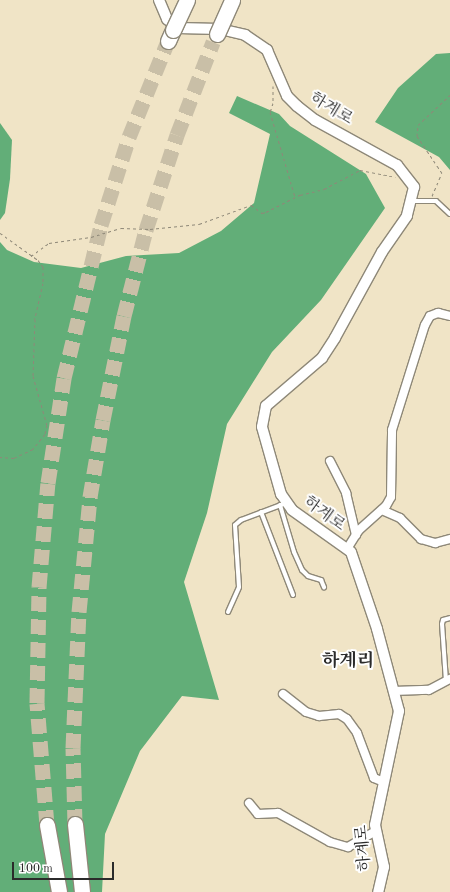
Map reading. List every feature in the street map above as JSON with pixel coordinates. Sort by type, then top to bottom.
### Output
[{"type":"highway","points":[[171,36],[187,0]]},
{"type":"highway","points":[[215,38],[232,0]]},
{"type":"highway","points":[[75,824],[82,892]]},
{"type":"highway","points":[[47,825],[59,892]]},
{"type":"street","name":"하계로","points":[[159,0],[167,19],[178,28],[220,29],[245,35],[267,50],[287,96],[315,120],[397,164],[414,187],[412,201],[407,216],[382,252],[322,358],[266,406],[262,427],[283,504],[351,552],[377,629],[398,711],[375,825],[384,867],[378,892]]},
{"type":"street","points":[[347,549],[356,535],[382,510],[391,497],[392,430],[425,325],[430,316],[438,313],[450,316]]},
{"type":"street","points":[[330,461],[346,493],[356,535]]},
{"type":"street","points":[[382,510],[400,518],[421,540],[435,543],[450,540]]},
{"type":"street","points":[[393,691],[429,690],[448,680]]},
{"type":"street","points":[[284,694],[306,712],[319,716],[339,714],[347,718],[357,733],[374,778],[384,782]]},
{"type":"street","points":[[250,803],[258,814],[278,813],[330,842],[348,847],[376,831]]},
{"type":"lane","points":[[412,201],[436,201],[450,214]]},
{"type":"lane","points":[[228,612],[239,587],[235,525],[261,512],[283,504],[294,552],[302,570],[308,576],[321,580],[324,587]]},
{"type":"lane","points":[[261,512],[293,596]]},
{"type":"lane","points":[[448,680],[442,624],[444,620],[450,618]]},
{"type":"path","points":[[281,80],[272,88],[273,103],[270,112],[296,198]]},
{"type":"path","points":[[430,201],[442,173],[417,136],[418,125],[450,95]]},
{"type":"path","points":[[31,256],[49,243],[91,237],[121,228],[150,229],[199,224],[251,205],[262,213],[296,198],[324,190],[360,170],[380,173],[399,180]]},
{"type":"path","points":[[0,233],[38,260],[44,270],[35,319],[33,376],[45,416],[46,429],[38,445],[27,453],[14,458],[0,457]]},
{"type":"green space","points":[[450,53],[450,170],[439,157],[375,122],[398,88],[436,54]]},
{"type":"green space","points":[[237,96],[279,114],[290,126],[366,174],[385,208],[321,300],[272,352],[227,424],[207,513],[184,582],[219,700],[182,696],[140,751],[105,834],[102,892],[0,892],[0,242],[7,250],[34,262],[81,268],[126,256],[179,253],[221,231],[254,203],[270,134],[229,113]]},
{"type":"green space","points":[[0,123],[12,140],[10,179],[5,213],[0,220]]},
{"type":"tunnel","points":[[47,825],[37,703],[39,587],[48,483],[64,378],[101,225],[129,137],[168,41]]},
{"type":"tunnel","points":[[75,824],[73,748],[79,612],[90,497],[103,420],[124,316],[146,230],[177,135],[213,42]]},
{"type":"district","name":"하계리","points":[[348,661]]}]
